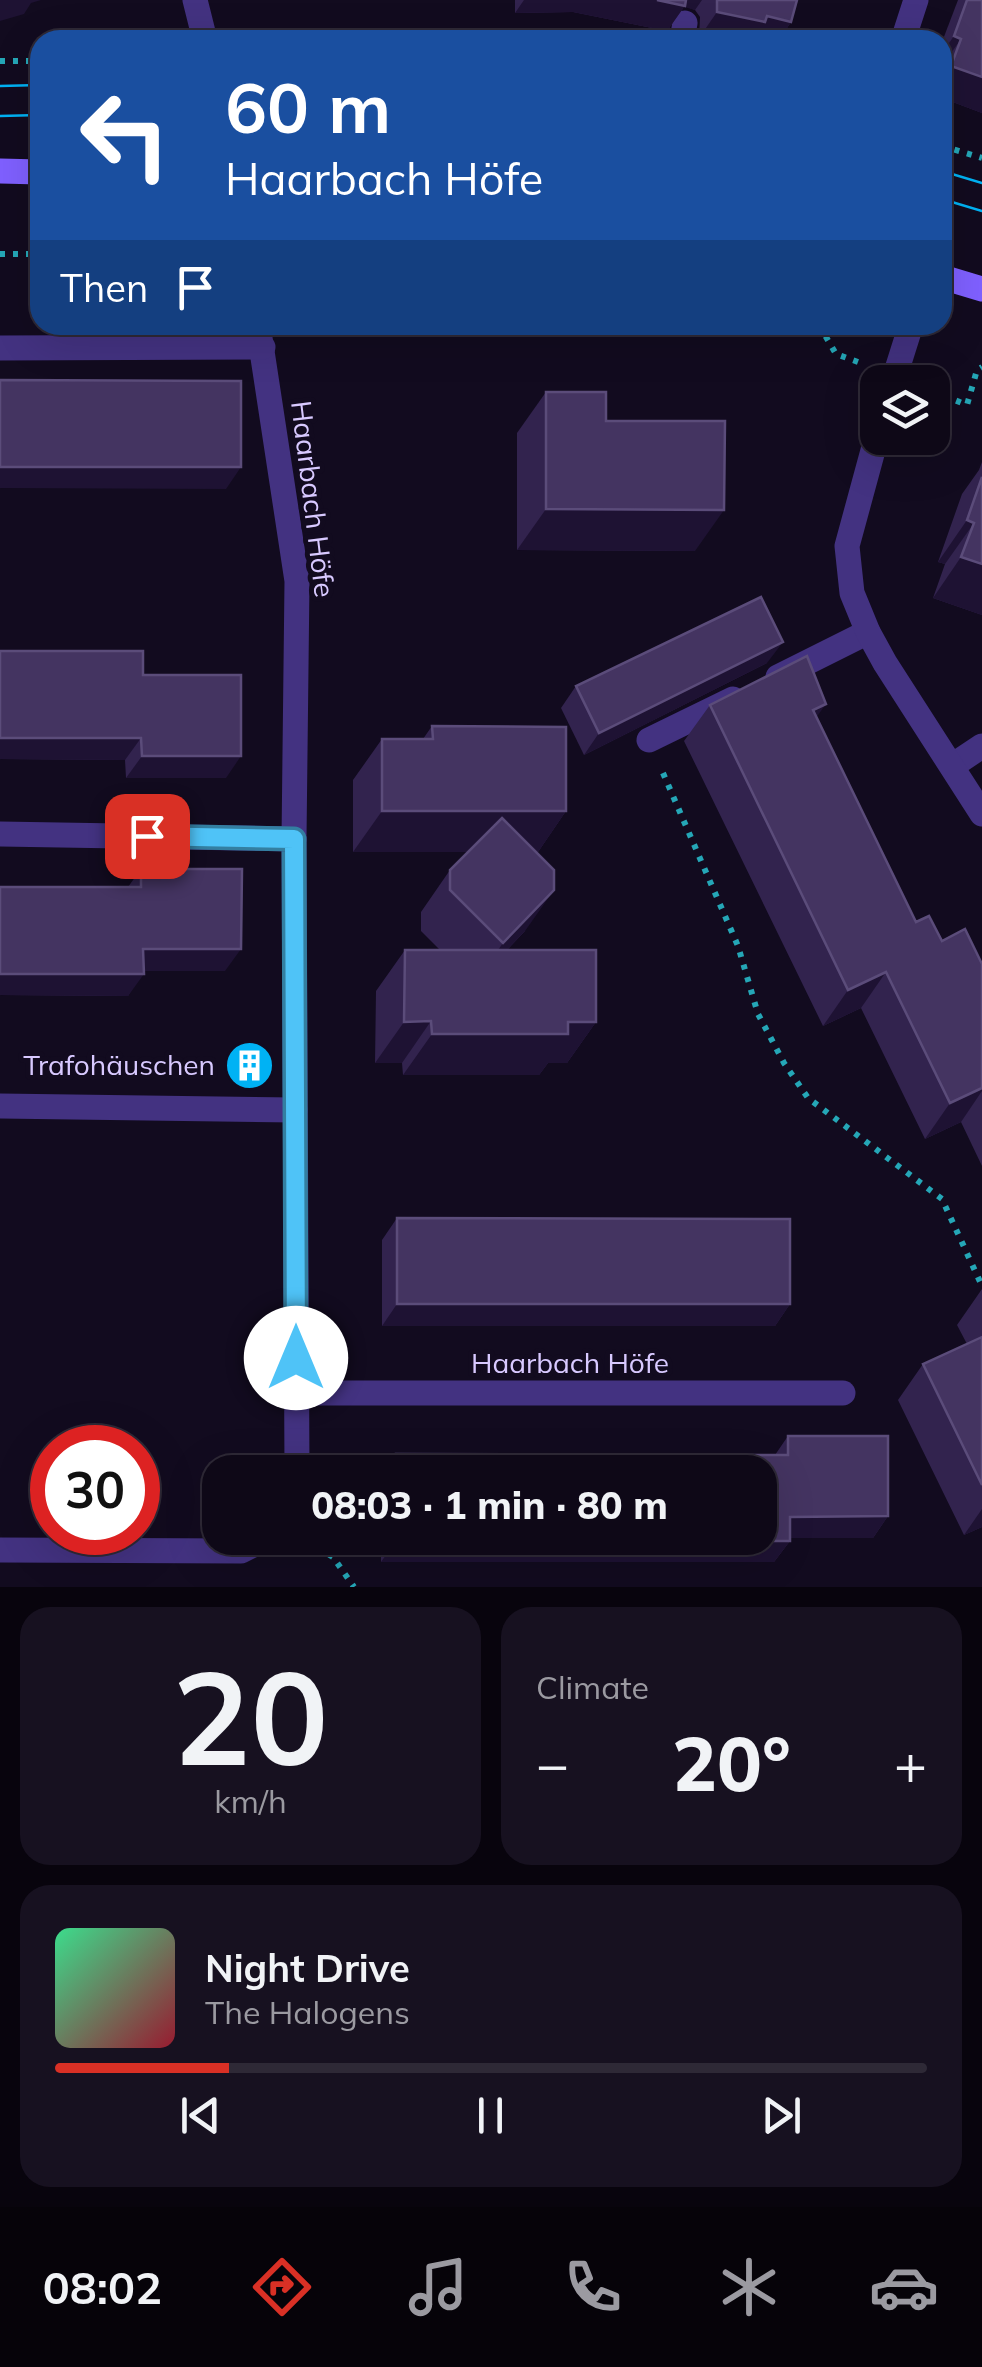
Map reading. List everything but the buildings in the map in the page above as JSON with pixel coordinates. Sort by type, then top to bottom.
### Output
[{"type":"main road","points":[[0,171],[30,172]]},
{"type":"main road","points":[[952,280],[982,288]]},
{"type":"street","points":[[195,0],[202,30]]},
{"type":"street","points":[[907,30],[916,0]]},
{"type":"street","points":[[899,365],[908,335]]},
{"type":"street","name":"Haarbach Höfe","points":[[0,348],[260,336],[298,581],[294,839],[297,1455]]},
{"type":"street","points":[[872,455],[846,546],[852,593],[868,632],[982,814]]},
{"type":"street","points":[[649,740],[868,632]]},
{"type":"street","points":[[952,766],[982,746]]},
{"type":"street","points":[[0,834],[294,839]]},
{"type":"street","points":[[0,1106],[295,1110]]},
{"type":"street","name":"Haarbach Höfe","points":[[297,1393],[844,1393]]},
{"type":"street","points":[[0,1550],[202,1551]]},
{"type":"path","points":[[0,62],[30,61]]},
{"type":"path","points":[[952,149],[982,158]]},
{"type":"path","points":[[0,254],[30,254]]},
{"type":"path","points":[[825,335],[836,354],[861,365]]},
{"type":"path","points":[[950,398],[967,404],[977,370],[982,367]]},
{"type":"path","points":[[649,740],[738,946],[758,1014],[784,1063],[808,1098],[942,1199],[982,1286]]},
{"type":"path","points":[[331,1555],[354,1587]]},
{"type":"tram line","points":[[0,86],[30,85]]},
{"type":"tram line","points":[[0,116],[30,115]]},
{"type":"tram line","points":[[952,174],[982,183]]},
{"type":"tram line","points":[[952,202],[982,211]]},
{"type":"place","name":"Trafohäuschen","points":[[250,1065]]},
{"type":"route","points":[[147,836],[294,839],[296,1358]]}]
